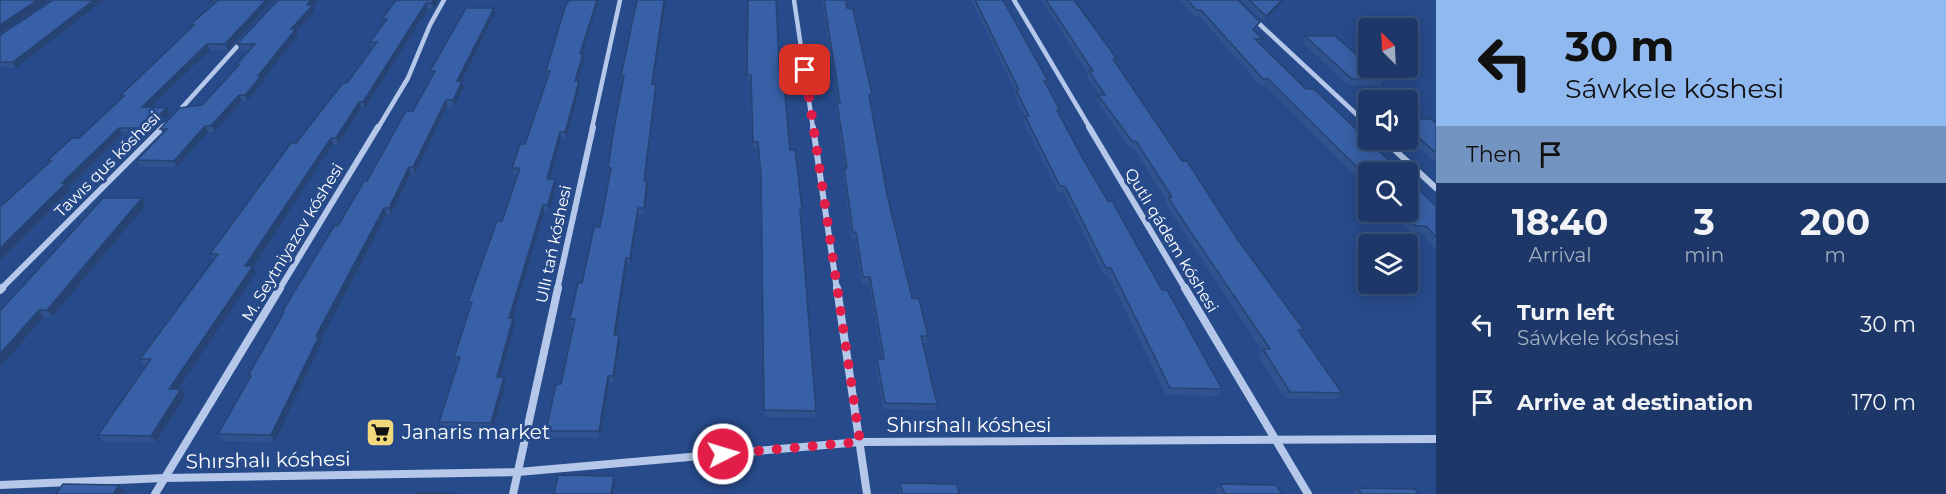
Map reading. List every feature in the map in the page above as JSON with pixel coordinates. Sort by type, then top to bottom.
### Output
[{"type":"street","name":"M. Seytniyazov kóshesi","points":[[155,494],[408,78],[430,25],[444,0]]},
{"type":"street","name":"Ullı tań kóshesi","points":[[513,494],[620,0]]},
{"type":"street","points":[[794,0],[867,494]]},
{"type":"street","name":"Qutlı qádem kóshesi","points":[[1014,0],[1308,494]]},
{"type":"street","points":[[1251,16],[1358,116]]},
{"type":"street","name":"Tawıs qus kóshesi","points":[[0,290],[187,104],[248,35]]},
{"type":"street","points":[[1395,150],[1436,188]]},
{"type":"street","name":"Shırshalı kóshesi","points":[[0,485],[165,478],[518,472],[860,442],[1436,439]]},
{"type":"building","points":[[0,0],[38,0],[0,25]]},
{"type":"building","points":[[53,0],[94,0],[13,62],[0,62],[0,35]]},
{"type":"building","points":[[212,0],[266,0],[225,44],[207,44],[142,107],[167,108],[145,128],[119,128],[0,248],[0,207],[51,161],[47,161],[72,138],[79,138],[124,96],[120,96],[216,2],[210,2]]},
{"type":"building","points":[[278,0],[311,0],[307,5],[313,5],[291,29],[296,29],[245,95],[239,95],[211,126],[205,126],[174,161],[137,160],[167,129],[160,129],[179,108],[202,105],[239,65],[236,65],[255,44],[237,44]]},
{"type":"building","points":[[396,0],[434,0],[432,3],[426,3],[363,102],[359,102],[336,138],[331,138],[245,266],[253,266],[169,389],[181,389],[151,436],[98,435],[151,359],[140,359],[218,254],[210,254],[291,143],[296,143],[343,83],[347,83],[377,42],[370,42],[387,19],[382,19]]},
{"type":"building","points":[[569,0],[597,0],[580,54],[583,54],[575,81],[579,81],[571,111],[565,132],[560,132],[547,179],[555,179],[548,205],[543,205],[509,318],[513,318],[497,377],[504,377],[491,423],[439,422],[460,357],[454,357],[472,302],[468,302],[497,221],[502,221],[520,168],[512,168],[520,144],[525,144],[550,71],[546,71]]},
{"type":"building","points":[[637,0],[664,0],[652,84],[656,85],[644,181],[647,181],[644,208],[638,208],[630,258],[626,258],[614,335],[619,335],[613,376],[608,376],[599,431],[546,431],[556,384],[561,384],[575,319],[570,319],[578,283],[582,283],[594,227],[600,227],[624,76],[621,76]]},
{"type":"building","points":[[748,0],[776,0],[780,84],[784,84],[790,150],[795,150],[802,209],[800,209],[816,411],[764,410],[761,174],[758,142],[753,142],[751,75],[747,75]]},
{"type":"building","points":[[824,0],[846,0],[847,8],[853,9],[872,95],[869,95],[887,194],[912,298],[919,299],[928,336],[921,336],[937,404],[885,403],[877,359],[884,359],[870,277],[863,277],[856,232],[853,232],[844,168],[847,168],[837,103],[840,103]]},
{"type":"building","points":[[975,0],[1003,0],[1048,81],[1044,81],[1084,161],[1108,201],[1112,201],[1162,290],[1167,290],[1222,389],[1170,388],[1111,268],[1106,268],[1065,186],[1060,186],[1025,116],[1029,116],[1016,90],[1019,90]]},
{"type":"building","points":[[1046,0],[1074,0],[1117,59],[1113,59],[1182,161],[1187,161],[1238,240],[1304,330],[1298,330],[1342,393],[1290,392],[1263,349],[1270,349],[1186,225],[1168,197],[1172,197],[1136,141],[1132,141],[1098,95],[1105,95],[1089,71],[1093,71]]},
{"type":"building","points":[[1187,0],[1238,0],[1260,22],[1253,30],[1263,39],[1255,39],[1306,89],[1314,89],[1358,131],[1358,150],[1378,150],[1391,162],[1358,162],[1358,168],[1268,79],[1263,79],[1201,10],[1197,10]]},
{"type":"building","points":[[1249,0],[1282,0],[1266,16]]},
{"type":"building","points":[[466,8],[494,8],[457,81],[462,81],[453,100],[446,100],[413,167],[409,167],[389,208],[384,208],[316,336],[319,336],[271,435],[218,434],[251,376],[248,376],[284,312],[282,312],[334,226],[338,226],[364,181],[367,181],[406,111],[413,111],[435,71],[430,71]]},
{"type":"building","points":[[1305,36],[1335,36],[1358,56],[1358,78],[1385,79],[1352,79]]},
{"type":"building","points":[[1418,119],[1431,119],[1436,123],[1436,153],[1418,137]]},
{"type":"building","points":[[1418,189],[1436,206],[1436,237],[1426,226],[1416,226],[1412,222],[1418,222]]},
{"type":"building","points":[[103,198],[142,198],[47,310],[39,310],[0,354],[0,311]]},
{"type":"building","points":[[558,475],[614,476],[611,494],[554,494]]},
{"type":"building","points":[[900,483],[957,484],[959,494],[902,494]]},
{"type":"building","points":[[63,484],[119,485],[113,494],[56,494]]},
{"type":"building","points":[[1220,484],[1276,485],[1282,494],[1225,494]]},
{"type":"building","points":[[1358,488],[1415,489],[1418,494],[1361,494]]},
{"type":"place","name":"Janaris market","points":[[381,432]]},
{"type":"route","points":[[723,454],[860,442],[805,70]]}]
